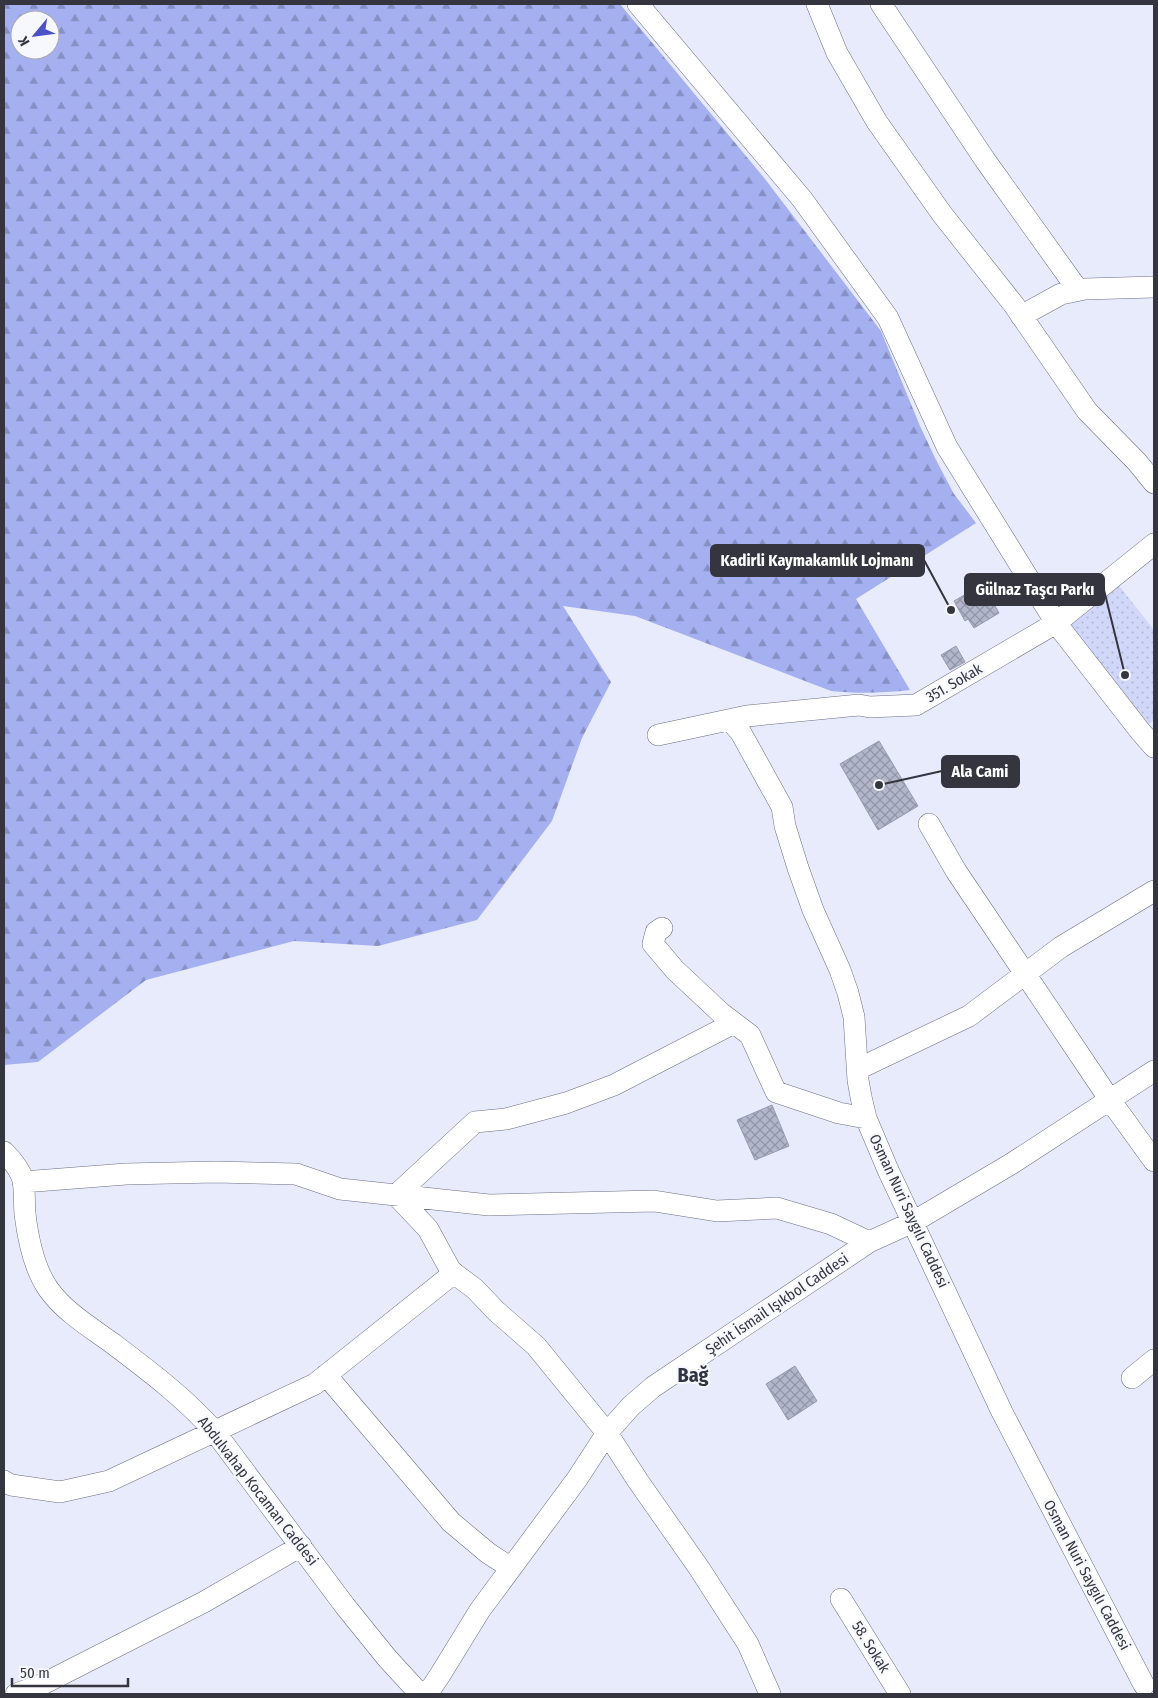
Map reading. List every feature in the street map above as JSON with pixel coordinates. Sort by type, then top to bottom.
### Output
[{"type":"street","points":[[638,4],[802,199],[888,318],[947,447],[1056,623],[1153,742]]},
{"type":"street","points":[[817,4],[837,53],[877,122],[942,214],[1021,316],[1087,411],[1137,462],[1154,483]]},
{"type":"street","points":[[881,4],[985,160],[1078,290]]},
{"type":"street","points":[[1021,316],[1061,294],[1078,290],[1154,287]]},
{"type":"street","name":"351. Sokak","points":[[658,736],[747,716],[858,705],[870,707],[916,705],[1056,623],[1154,544]]},
{"type":"street","name":"Osman Nuri Saygılı Caddesi","points":[[730,720],[741,734],[782,807],[785,826],[798,868],[840,970],[854,1017],[858,1080],[866,1118],[888,1170],[1002,1412],[1144,1685]]},
{"type":"street","points":[[929,824],[956,871],[1110,1100],[1154,1161]]},
{"type":"street","points":[[858,1069],[969,1016],[1061,946],[1154,891]]},
{"type":"street","points":[[662,928],[656,932],[653,944],[675,970],[720,1013],[750,1035],[776,1092],[839,1113],[866,1118]]},
{"type":"street","points":[[396,1196],[475,1122],[506,1119],[566,1103],[614,1085],[734,1023]]},
{"type":"street","name":"Şehit İsmail Işıkbol Caddesi","points":[[424,1694],[432,1687],[480,1610],[577,1479],[607,1433],[631,1406],[653,1387],[869,1242],[913,1222],[1010,1164],[1154,1071]]},
{"type":"street","name":"Abdulvahap Kocaman Caddesi","points":[[4,1152],[18,1169],[23,1182],[25,1214],[30,1242],[36,1263],[48,1288],[56,1299],[75,1317],[147,1369],[200,1415],[215,1432],[366,1632],[420,1694]]},
{"type":"street","points":[[23,1182],[136,1174],[216,1172],[296,1174],[340,1189],[489,1204],[654,1201],[717,1210],[777,1208],[831,1224],[869,1242]]},
{"type":"street","points":[[396,1196],[428,1229],[451,1271],[475,1289],[496,1311],[536,1346],[607,1433],[748,1644],[770,1694]]},
{"type":"street","points":[[4,1481],[11,1486],[60,1492],[110,1482],[315,1384],[454,1273]]},
{"type":"street","points":[[1132,1378],[1154,1360]]},
{"type":"street","points":[[326,1376],[451,1522],[488,1554],[511,1568]]},
{"type":"street","points":[[16,1694],[41,1685],[204,1602],[301,1546]]},
{"type":"street","name":"58. Sokak","points":[[841,1600],[895,1693]]},
{"type":"green space","points":[[4,4],[620,4],[765,179],[881,331],[936,460],[954,494],[976,523],[856,599],[910,690],[870,693],[831,691],[635,616],[563,606],[611,682],[582,738],[552,821],[477,920],[378,946],[294,941],[146,980],[38,1062],[4,1065]]},
{"type":"shaded area","points":[[1113,578],[1154,630],[1154,720],[1140,731],[1056,623]]},
{"type":"building","points":[[978,587],[985,600],[990,597],[999,613],[974,628],[968,619],[965,621],[954,601]]},
{"type":"building","points":[[956,646],[965,662],[950,670],[941,655]]},
{"type":"building","points":[[879,741],[918,806],[878,830],[840,764]]},
{"type":"building","points":[[772,1105],[789,1146],[755,1160],[737,1120]]},
{"type":"building","points":[[795,1366],[817,1401],[788,1420],[766,1384]]},
{"type":"place","name":"Kadirli Kaymakamlık Lojmanı","points":[[951,610]]},
{"type":"place","name":"Gülnaz Taşcı Parkı","points":[[1125,675]]},
{"type":"place","name":"Ala Cami","points":[[879,785]]},
{"type":"district","name":"Bağ","points":[[693,1375]]}]
